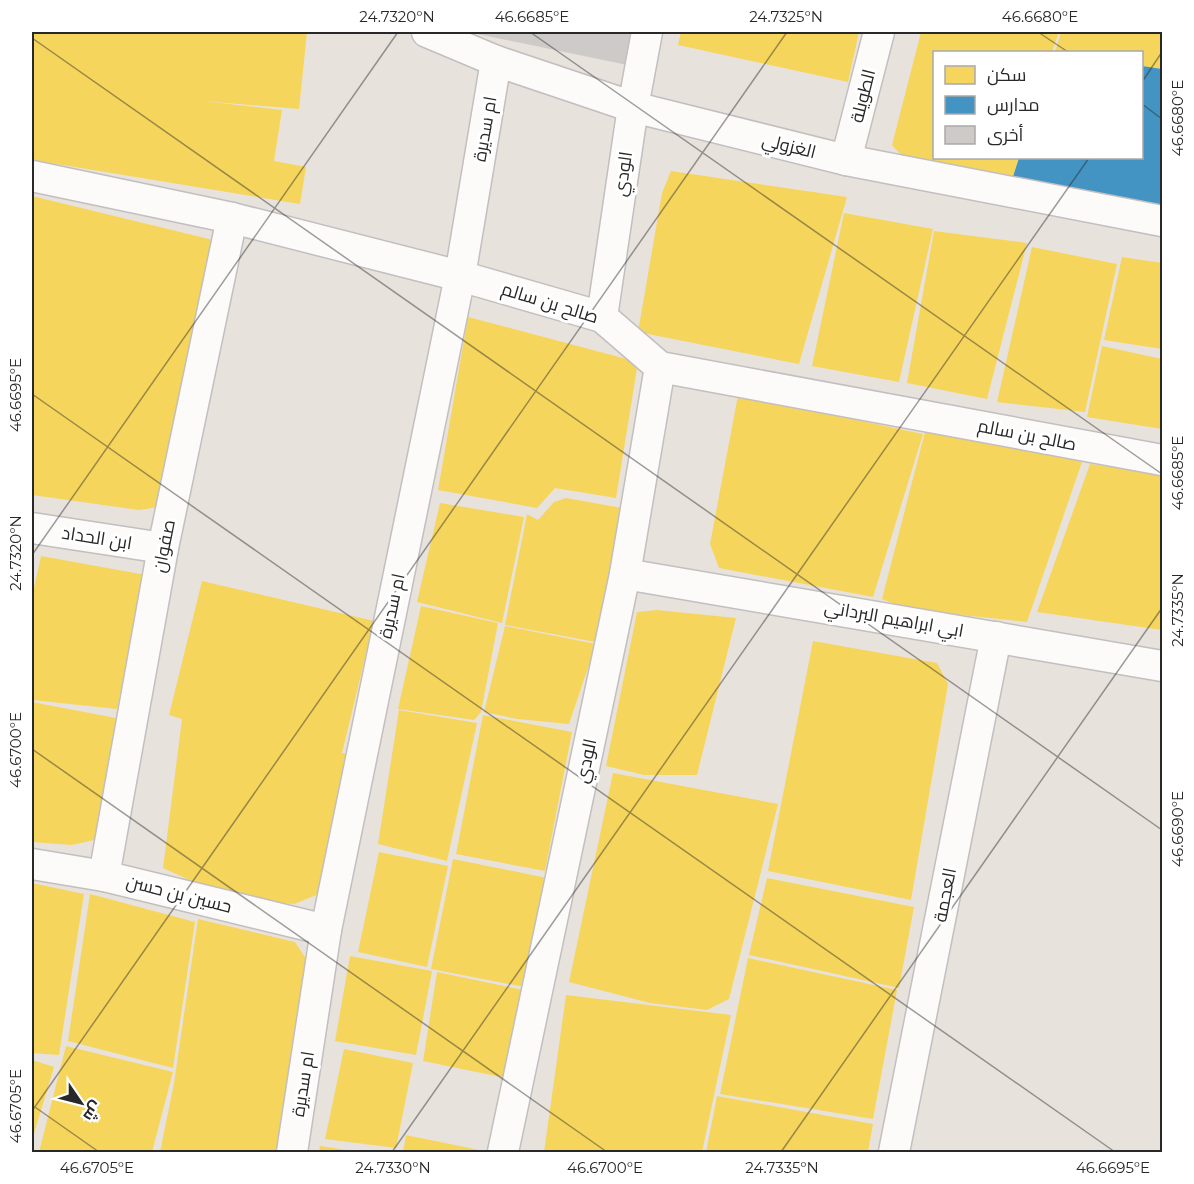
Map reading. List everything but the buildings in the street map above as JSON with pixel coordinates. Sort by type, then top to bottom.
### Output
[{"type":"street","name":"الغزولي","points":[[427,32],[496,61],[633,107],[846,160],[1162,221]]},
{"type":"street","name":"الودي","points":[[602,317],[633,107],[647,32]]},
{"type":"street","name":"الطويلة","points":[[846,160],[879,32]]},
{"type":"street","name":"ام سديرة","points":[[292,1152],[326,930],[460,276],[496,61]]},
{"type":"street","name":"صالح بن سالم","points":[[32,176],[232,218],[460,276],[602,317],[660,367],[1162,460]]},
{"type":"street","name":"صفوان","points":[[104,876],[163,548],[232,218]]},
{"type":"street","name":"الودي","points":[[503,1152],[625,574],[660,367]]},
{"type":"street","name":"ابن الحداد","points":[[32,528],[163,548]]},
{"type":"street","name":"ابي ابراهيم البرداني","points":[[625,574],[1162,666]]},
{"type":"street","name":"العجمة","points":[[894,1152],[996,637]]},
{"type":"street","name":"حسين بن حسن","points":[[32,864],[104,876],[326,930]]}]
